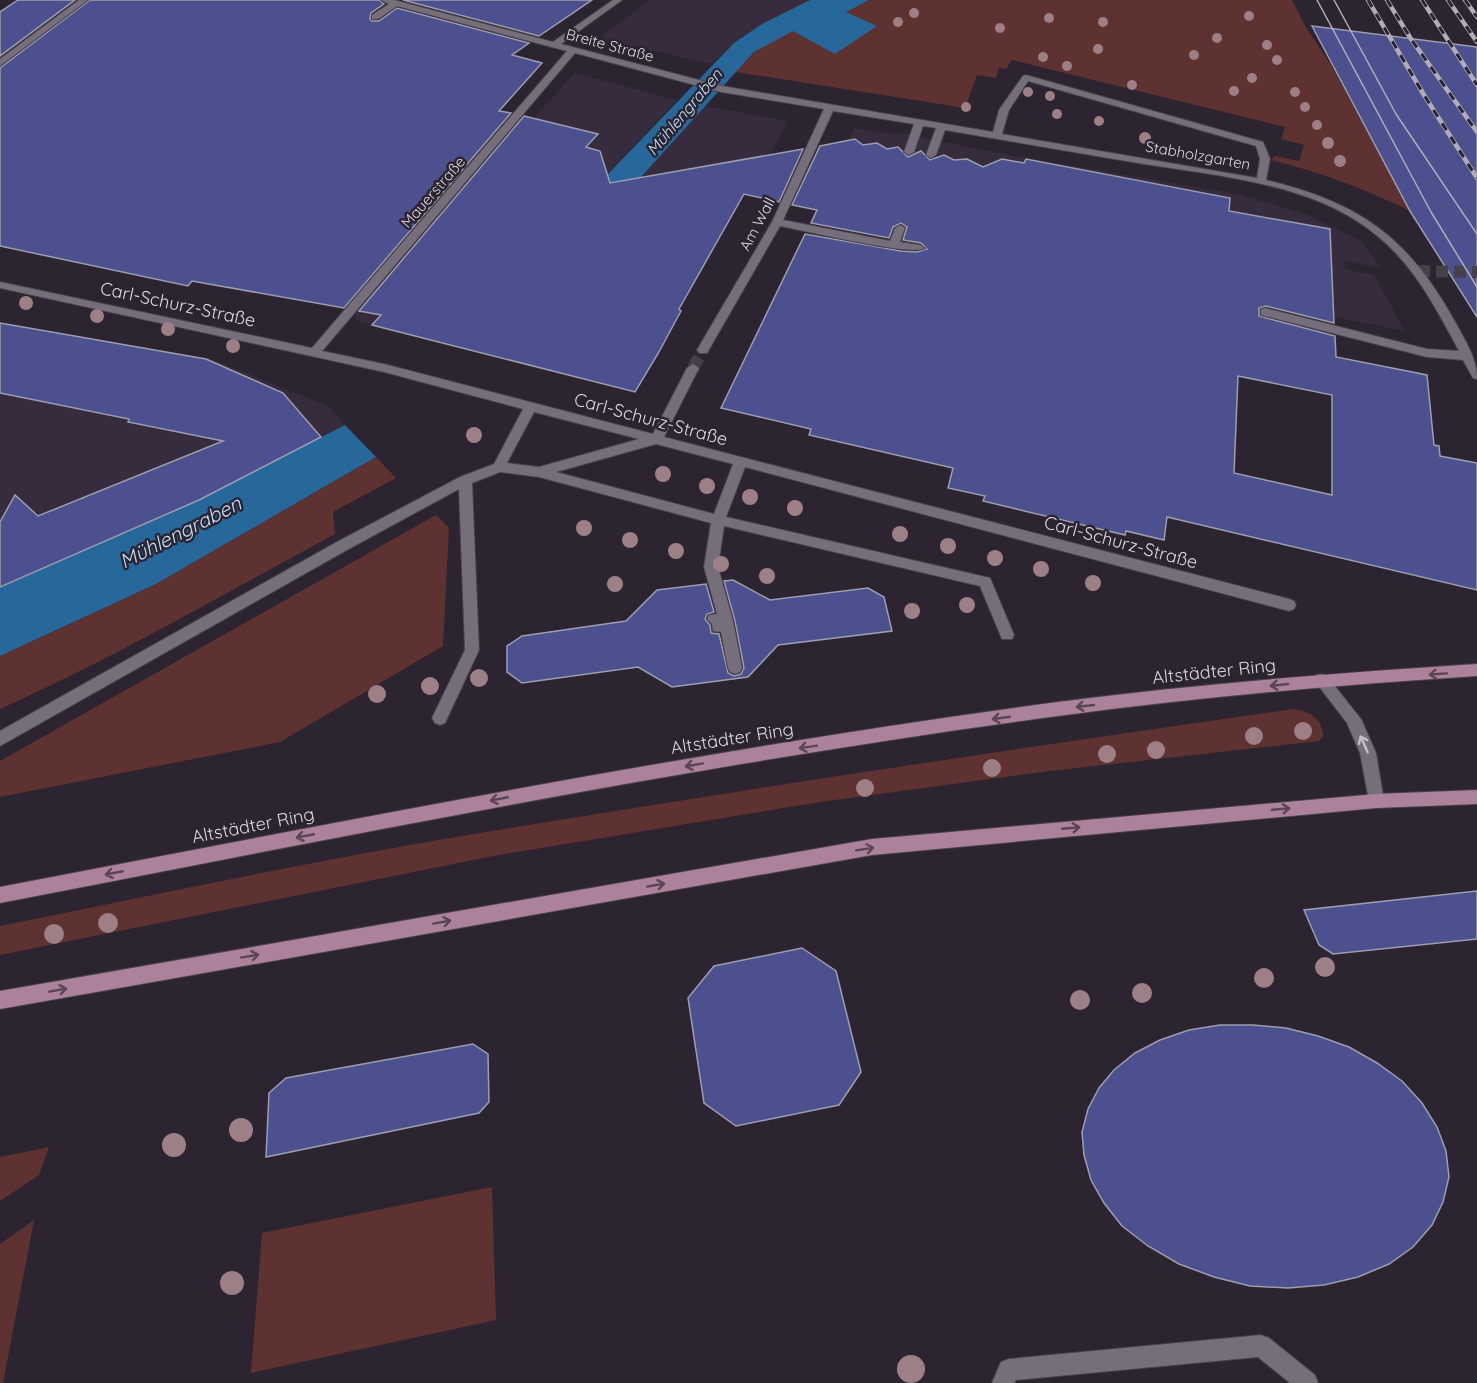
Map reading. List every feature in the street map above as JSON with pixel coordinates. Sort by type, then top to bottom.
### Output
[{"type":"main road","name":"Altstädter Ring","points":[[0,895],[545,790],[752,755],[1059,709],[1321,680],[1477,670]]},
{"type":"main road","points":[[0,1000],[872,847],[1376,801],[1477,797]]},
{"type":"street","points":[[0,63],[84,0]]},
{"type":"street","name":"Breite Straße","points":[[385,0],[721,89],[830,107]]},
{"type":"street","points":[[553,46],[618,0]]},
{"type":"street","points":[[375,18],[396,3]]},
{"type":"street","name":"Mauerstraße","points":[[315,352],[572,51]]},
{"type":"street","points":[[997,136],[1004,110],[1026,78],[1260,144],[1264,159],[1261,181]]},
{"type":"street","name":"Stabholzgarten","points":[[830,107],[1261,181],[1330,203],[1376,227],[1418,271],[1477,375]]},
{"type":"street","name":"Am Wall","points":[[703,350],[777,222],[830,107]]},
{"type":"street","points":[[909,152],[920,121]]},
{"type":"street","points":[[931,155],[942,125]]},
{"type":"street","points":[[777,222],[920,248]]},
{"type":"street","points":[[894,245],[900,228]]},
{"type":"street","name":"Carl-Schurz-Straße","points":[[0,285],[315,352],[741,460],[1289,605]]},
{"type":"street","points":[[1265,312],[1426,353],[1467,356]]},
{"type":"street","points":[[539,472],[657,439],[693,368]]},
{"type":"street","points":[[499,467],[531,406]]},
{"type":"street","points":[[735,668],[718,623],[711,567],[718,520],[741,460]]},
{"type":"street","points":[[0,739],[340,547],[465,480],[499,467],[539,472],[718,520],[985,582],[1007,635]]},
{"type":"street","points":[[440,718],[472,650],[465,480]]},
{"type":"street","points":[[1321,680],[1353,719],[1368,753],[1376,801]]},
{"type":"street","points":[[1003,1383],[1010,1370],[1261,1346],[1307,1383]]},
{"type":"shaded area","points":[[650,0],[810,0],[762,24],[734,43],[712,64],[605,40],[603,35]]},
{"type":"shaded area","points":[[869,0],[1292,0],[1305,26],[1331,65],[1410,211],[1342,182],[1271,160],[1275,156],[1299,161],[1304,145],[1281,139],[1285,127],[1012,60],[1006,69],[999,68],[996,78],[977,75],[965,108],[736,72],[756,51],[768,43],[795,29]]},
{"type":"shaded area","points":[[575,73],[677,100],[584,199],[613,207],[704,106],[788,121],[679,309],[681,311],[665,342],[635,392],[357,321],[355,313],[455,198],[482,174]]},
{"type":"shaded area","points":[[855,128],[899,135],[900,133],[1008,155],[1237,194],[1306,214],[1361,241],[1381,268],[1344,261],[1345,269],[1374,275],[1405,331],[815,215],[817,211],[813,209]]},
{"type":"shaded area","points":[[22,326],[214,360],[330,407],[345,425],[199,500],[0,587],[0,350]]},
{"type":"shaded area","points":[[376,457],[396,478],[333,512],[335,534],[127,647],[0,709],[0,656],[156,584]]},
{"type":"shaded area","points":[[436,515],[449,528],[443,646],[280,742],[0,797],[0,761]]},
{"type":"shaded area","points":[[1294,709],[1306,712],[1318,720],[1323,736],[1319,741],[1050,771],[820,802],[493,856],[0,955],[0,926],[307,864],[430,841],[692,799]]},
{"type":"shaded area","points":[[49,1147],[39,1175],[0,1201],[0,1157]]},
{"type":"shaded area","points":[[492,1187],[496,1320],[251,1373],[262,1233]]},
{"type":"shaded area","points":[[34,1220],[3,1383],[0,1383],[0,1244]]},
{"type":"water","name":"Mühlengraben","points":[[810,0],[869,0],[846,12],[877,26],[835,54],[793,31],[754,52],[614,207],[583,200],[734,43],[762,24]]},
{"type":"water","name":"Mühlengraben","points":[[345,425],[376,457],[156,584],[0,656],[0,587],[199,500]]},
{"type":"building","points":[[18,0],[75,0],[0,56],[0,12]]},
{"type":"building","points":[[90,0],[379,0],[384,4],[371,13],[372,21],[379,21],[397,8],[529,43],[512,55],[542,63],[499,111],[511,113],[344,308],[192,281],[188,286],[0,246],[0,68]]},
{"type":"building","points":[[403,0],[592,0],[539,36]]},
{"type":"building","points":[[1312,26],[1477,47],[1477,317],[1410,211]]},
{"type":"building","points":[[524,116],[598,134],[586,147],[600,151],[610,183],[803,149],[779,202],[744,194],[635,392],[372,325],[381,315],[359,311]]},
{"type":"building","points":[[855,139],[863,145],[877,143],[887,149],[898,147],[908,157],[921,151],[930,160],[944,155],[954,160],[967,159],[983,167],[1002,159],[1024,163],[1026,159],[1230,198],[1229,211],[1330,229],[1334,323],[1266,306],[1259,308],[1259,316],[1335,336],[1336,357],[1427,375],[1434,445],[1439,446],[1440,456],[1477,463],[1477,590],[1167,517],[1164,540],[1126,531],[1125,535],[983,501],[985,496],[948,488],[953,468],[809,435],[811,429],[721,408],[805,234],[901,251],[917,252],[927,249],[921,243],[903,240],[907,227],[901,223],[893,227],[889,238],[811,223],[817,210],[792,205],[820,146]],"holes":[[[1238,376],[1332,395],[1332,495],[1234,473]]]},
{"type":"building","points":[[0,323],[206,359],[283,393],[321,437],[199,500],[0,587],[0,522],[15,495],[38,516],[223,441],[0,393]]},
{"type":"building","points":[[733,580],[770,600],[868,588],[884,597],[892,631],[778,645],[748,677],[672,687],[638,667],[522,683],[507,672],[507,646],[522,636],[626,621],[657,590],[706,584],[714,612],[707,614],[705,619],[710,625],[711,633],[719,634],[728,673],[734,676],[741,674],[744,668],[724,581]]},
{"type":"building","points":[[1477,891],[1477,939],[1333,954],[1319,945],[1304,910]]},
{"type":"building","points":[[802,948],[836,971],[861,1072],[839,1105],[736,1126],[704,1103],[688,998],[714,966]]},
{"type":"building","points":[[1220,1025],[1286,1028],[1349,1047],[1402,1081],[1422,1103],[1437,1127],[1446,1151],[1449,1177],[1443,1202],[1432,1225],[1413,1247],[1389,1264],[1358,1277],[1324,1285],[1288,1288],[1250,1286],[1214,1277],[1179,1264],[1148,1246],[1122,1226],[1104,1203],[1091,1180],[1084,1155],[1082,1132],[1088,1109],[1099,1088],[1114,1070],[1135,1053],[1160,1040],[1189,1030]]},
{"type":"building","points":[[473,1044],[488,1054],[489,1102],[479,1113],[266,1157],[269,1093],[286,1078]]},
{"type":"tunnel","points":[[1418,271],[1477,272]]},
{"type":"tunnel","points":[[693,368],[703,350]]},
{"type":"tram line","points":[[1317,0],[1431,212],[1477,287]]},
{"type":"tram line","points":[[1334,0],[1396,114],[1477,234]]},
{"type":"railway","points":[[1368,0],[1424,95],[1477,178]]},
{"type":"railway","points":[[1387,0],[1411,39],[1477,132]]},
{"type":"railway","points":[[1422,0],[1477,85]]},
{"type":"railway","points":[[1448,0],[1477,42]]},
{"type":"railway","points":[[1465,0],[1477,17]]}]
